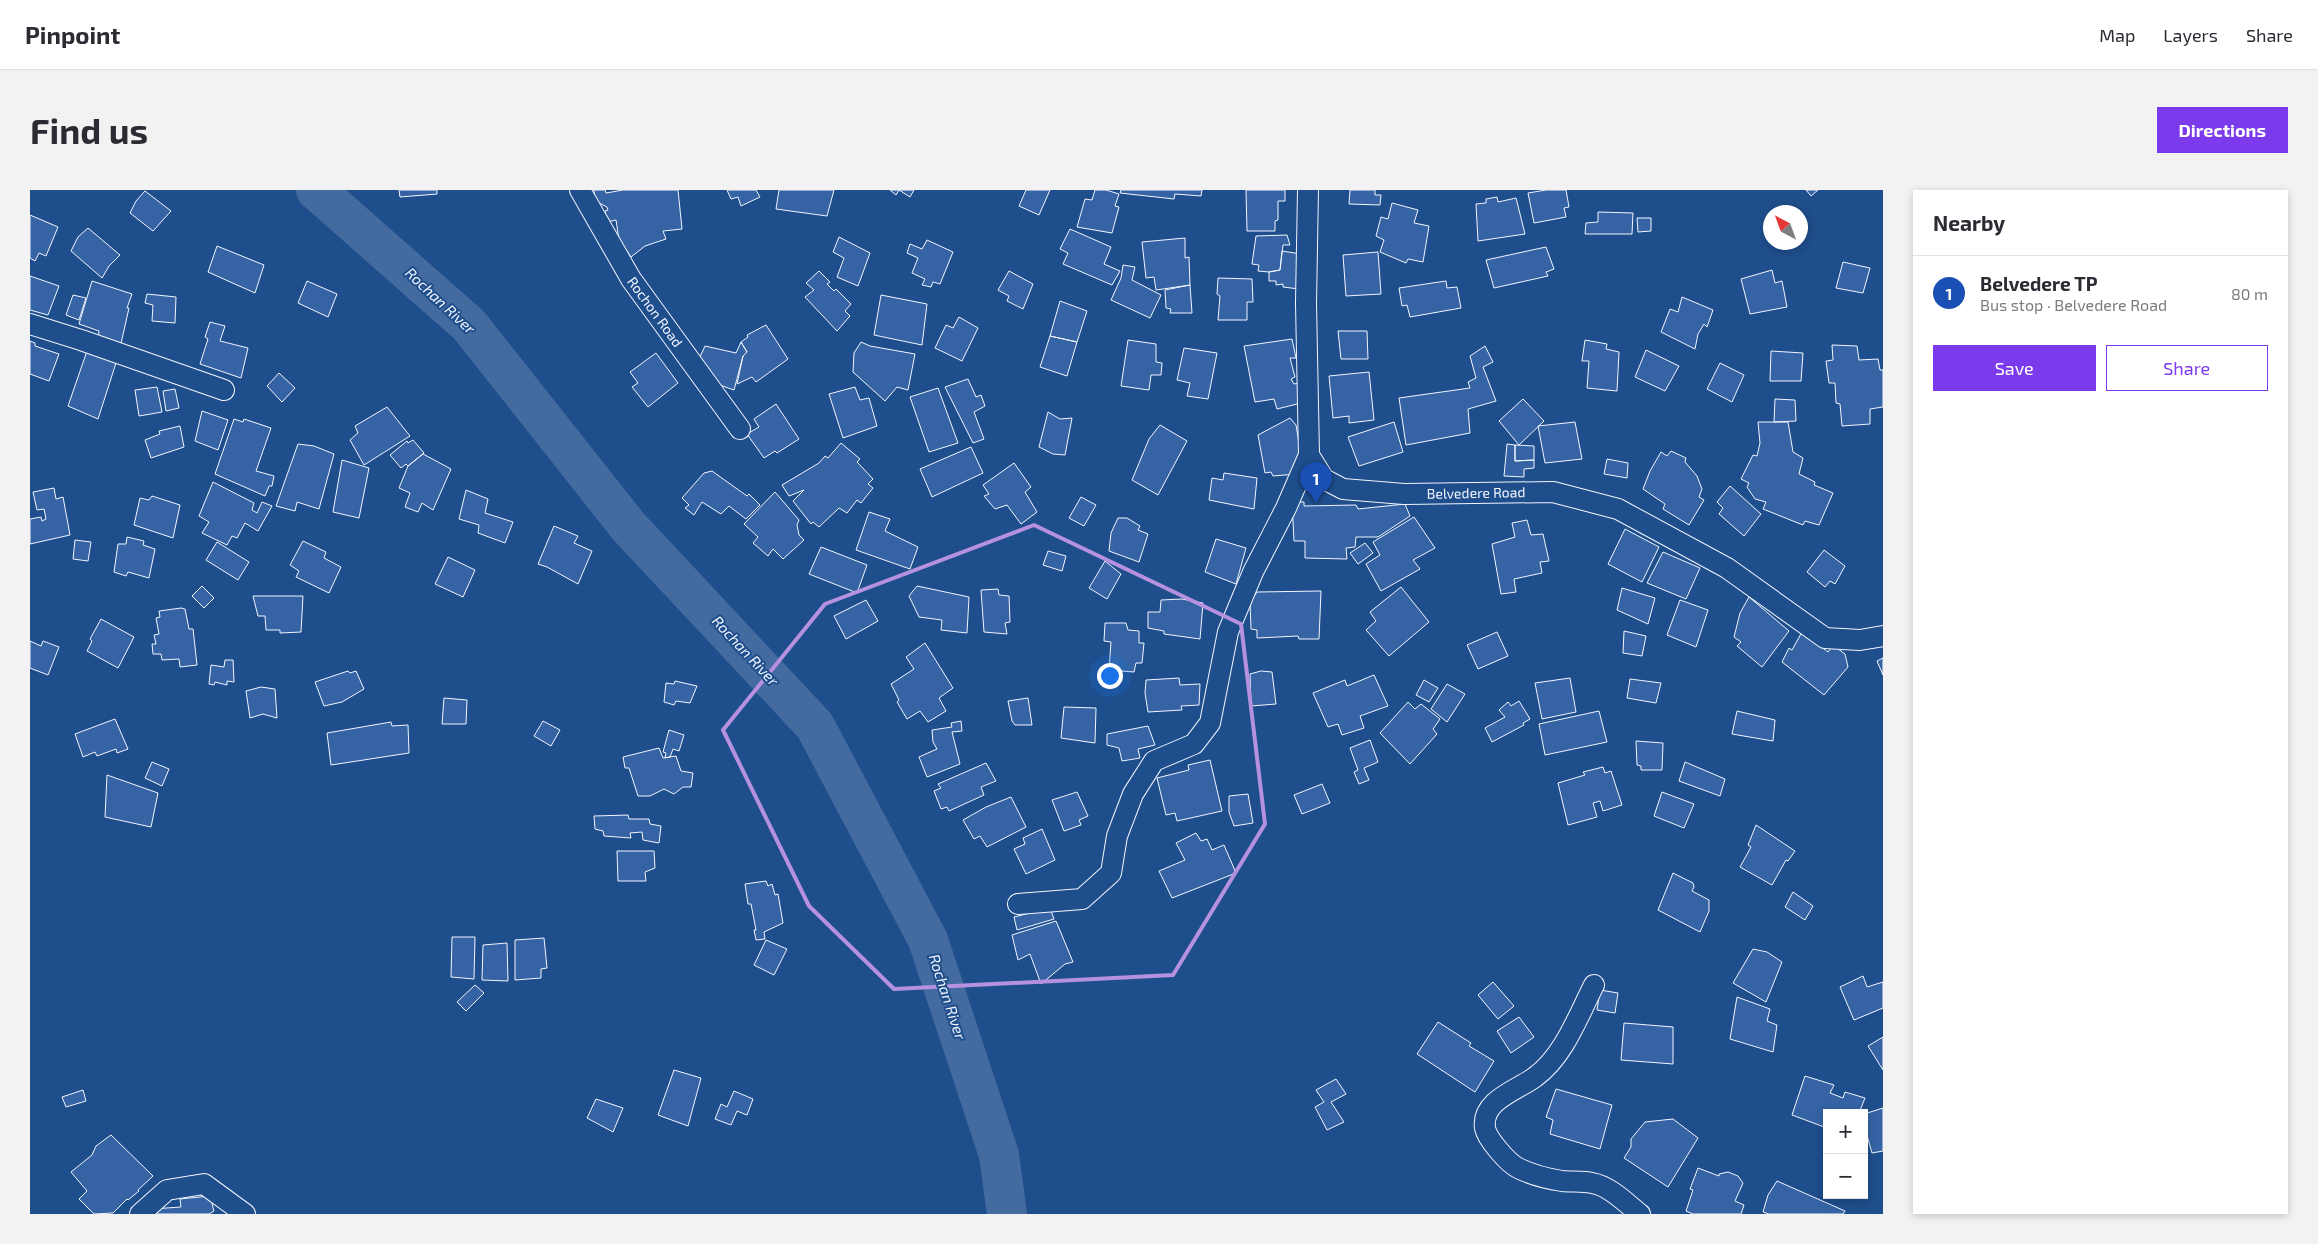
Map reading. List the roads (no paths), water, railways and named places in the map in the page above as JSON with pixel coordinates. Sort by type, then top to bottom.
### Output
[{"type":"street","name":"Rochon Road","points":[[580,190],[631,279],[740,429]]},
{"type":"street","points":[[1018,904],[1082,899],[1111,873],[1117,836],[1130,802],[1154,761],[1194,744],[1210,723],[1228,632],[1253,572],[1286,508],[1309,455],[1306,303],[1308,190]]},
{"type":"street","points":[[30,324],[224,390]]},
{"type":"street","name":"Belvedere Road","points":[[1309,455],[1324,479],[1343,489],[1404,494],[1553,492],[1618,509],[1728,568],[1825,638],[1860,640],[1883,636]]},
{"type":"street","points":[[1594,985],[1558,1055],[1536,1076],[1492,1105],[1485,1118],[1485,1130],[1496,1148],[1518,1168],[1561,1181],[1594,1183],[1615,1193],[1640,1214]]},
{"type":"street","points":[[140,1214],[167,1190],[204,1184],[245,1214]]},
{"type":"waterway","name":"Rochan River","points":[[316,190],[469,325],[628,526],[815,726],[928,940],[999,1155],[1007,1214]]},
{"type":"place","name":"Belvedere TP","points":[[1316,503]]}]
